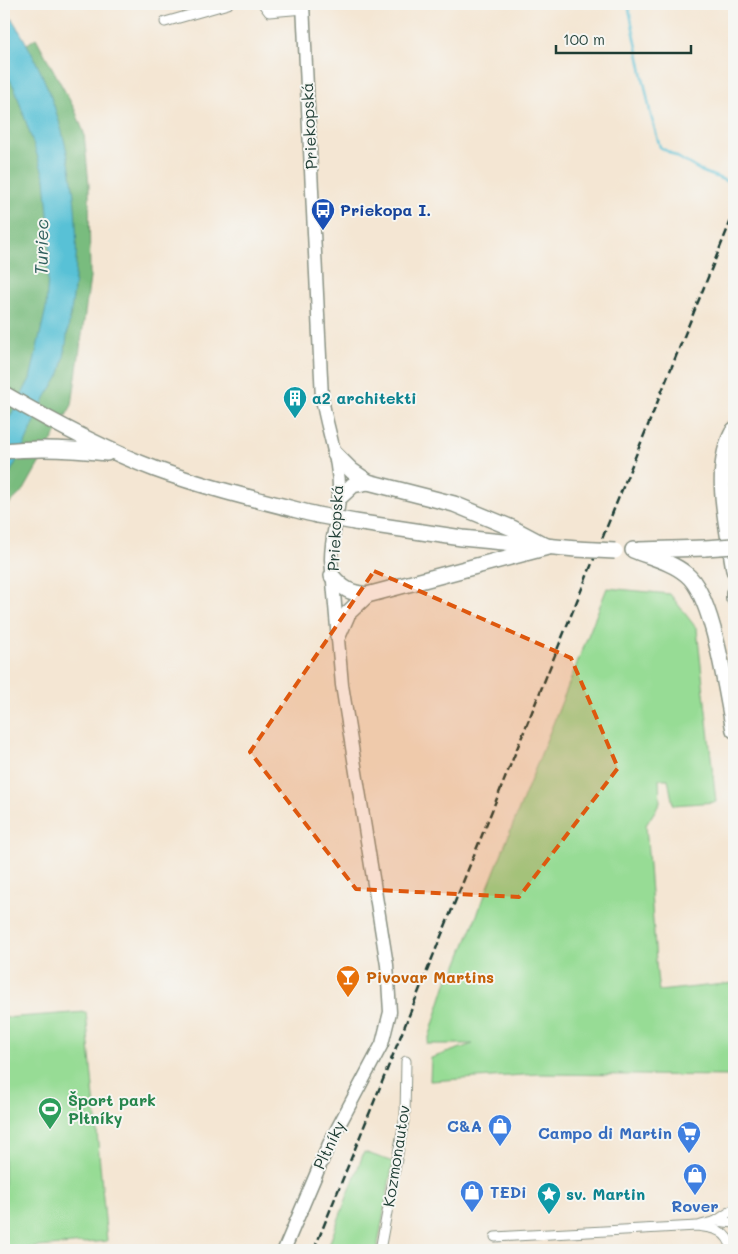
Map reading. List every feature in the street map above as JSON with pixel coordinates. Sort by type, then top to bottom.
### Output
[{"type":"main road","points":[[4,394],[119,455],[188,480],[317,515],[428,534],[615,551],[734,546]]},
{"type":"main road","points":[[734,430],[724,454],[722,474],[734,570]]},
{"type":"main road","points":[[4,451],[30,448],[63,448],[119,455]]},
{"type":"main road","points":[[335,454],[368,482]]},
{"type":"main road","points":[[339,498],[353,485],[368,482],[454,504],[512,528],[548,546]]},
{"type":"main road","points":[[332,576],[342,589],[367,595],[548,546]]},
{"type":"main road","points":[[633,550],[676,567],[687,574],[703,596],[734,730]]},
{"type":"main road","points":[[734,593],[734,598]]},
{"type":"main road","points":[[338,636],[348,613],[367,595]]},
{"type":"street","points":[[165,22],[228,4]]},
{"type":"street","name":"Priekopská","points":[[263,4],[269,12],[274,13],[303,6],[322,398],[326,426],[335,454],[339,498],[331,544],[332,576],[350,742],[390,984],[390,1012],[382,1044]]},
{"type":"street","name":"Pltníky","points":[[284,1250],[329,1144],[382,1044]]},
{"type":"street","name":"Kozmonautov","points":[[380,1250],[405,1116],[406,1061]]},
{"type":"street","points":[[697,1226],[716,1220],[734,1209]]},
{"type":"street","points":[[716,1220],[734,1223]]},
{"type":"street","points":[[495,1237],[697,1226],[716,1228],[723,1232],[732,1250]]},
{"type":"highlighted area","points":[[374,571],[571,658],[618,768],[519,897],[356,889],[250,752]]},
{"type":"green space","points":[[36,38],[75,110],[84,133],[89,185],[90,278],[72,405],[24,490],[4,509],[4,60]]},
{"type":"green space","points":[[607,588],[670,594],[697,629],[716,802],[673,805],[668,779],[659,779],[660,803],[646,825],[657,975],[659,991],[734,983],[734,1076],[539,1074],[430,1081],[431,1058],[473,1044],[427,1044],[449,974],[454,973]]},
{"type":"green space","name":"Šport park Pltníky","points":[[86,1012],[107,1241],[4,1250],[4,1018]]},
{"type":"green space","points":[[364,1152],[393,1162],[377,1250],[327,1250]]},
{"type":"water","points":[[4,7],[26,43],[44,80],[58,119],[68,159],[74,199],[76,240],[75,282],[61,370],[45,398],[21,452],[4,483],[4,428],[30,379],[46,308],[50,238],[45,179],[15,89],[4,69]]},
{"type":"waterway","points":[[628,4],[651,116],[660,147],[701,171],[734,184]]},
{"type":"railway","points":[[314,1250],[734,213]]},
{"type":"place","name":"Priekopa I.","points":[[323,231]]},
{"type":"place","name":"a2 architekti","points":[[295,419]]},
{"type":"place","name":"Pivovar Martins","points":[[348,998]]},
{"type":"place","name":"Šport park Pltníky","points":[[50,1130]]},
{"type":"place","name":"C&A","points":[[500,1147]]},
{"type":"place","name":"Campo di Martin","points":[[689,1154]]},
{"type":"place","name":"Rover","points":[[695,1196]]},
{"type":"place","name":"TEDi","points":[[472,1213]]},
{"type":"place","name":"sv. Martin","points":[[549,1215]]},
{"type":"water label","name":"Turiec","points":[[42,247]]}]
